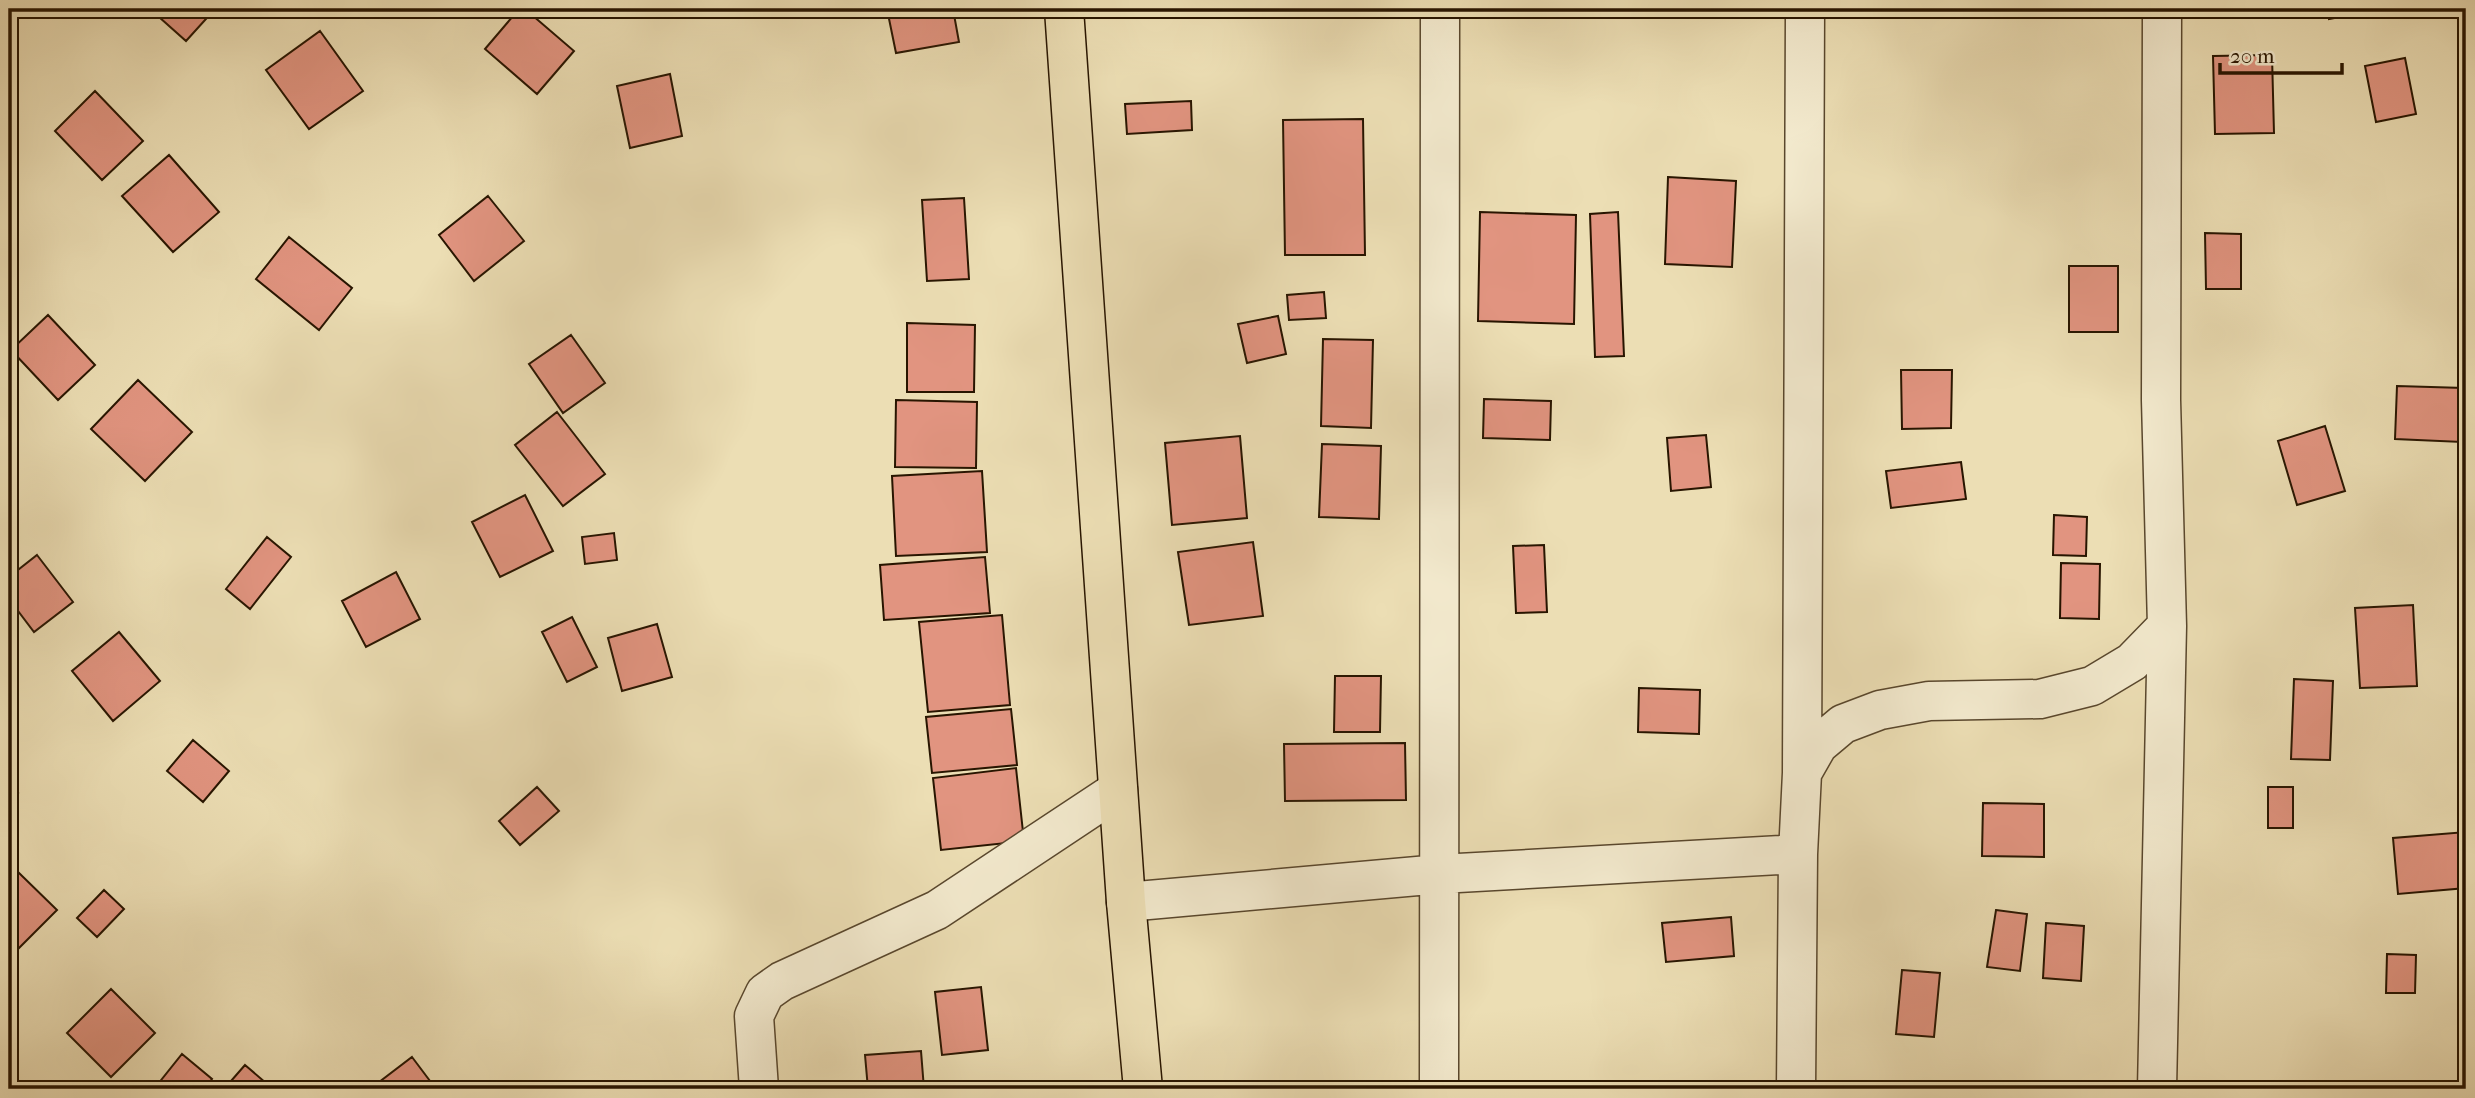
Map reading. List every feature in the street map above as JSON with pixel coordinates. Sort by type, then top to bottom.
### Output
[{"type":"main road","points":[[1064,9],[1126,902],[1143,1089]]},
{"type":"street","points":[[1439,1089],[1440,9]]},
{"type":"street","points":[[1796,1089],[1798,853],[1802,773],[1805,9]]},
{"type":"street","points":[[2157,1089],[2167,626],[2161,400],[2162,9]]},
{"type":"street","points":[[1802,773],[1818,745],[1843,724],[1880,710],[1929,701],[2040,699],[2092,686],[2132,662],[2167,626]]},
{"type":"street","points":[[760,1089],[754,1016],[765,993],[782,981],[937,910],[1118,790]]},
{"type":"street","points":[[1126,902],[1440,874],[1798,853]]},
{"type":"building","points":[[150,9],[215,9],[186,41]]},
{"type":"building","points":[[519,9],[525,9],[574,51],[537,94],[485,49]]},
{"type":"building","points":[[887,9],[953,9],[959,42],[896,53]]},
{"type":"building","points":[[2327,9],[2381,9],[2329,19]]},
{"type":"building","points":[[320,31],[363,91],[309,129],[266,70]]},
{"type":"building","points":[[2272,55],[2274,133],[2215,134],[2213,56]]},
{"type":"building","points":[[2405,58],[2416,114],[2376,122],[2365,66]]},
{"type":"building","points":[[670,74],[682,136],[630,148],[617,86]]},
{"type":"building","points":[[95,91],[143,141],[102,180],[55,131]]},
{"type":"building","points":[[1191,101],[1192,130],[1127,134],[1125,104]]},
{"type":"building","points":[[1363,119],[1365,255],[1285,255],[1283,120]]},
{"type":"building","points":[[169,155],[219,212],[173,252],[122,196]]},
{"type":"building","points":[[1668,177],[1736,181],[1732,267],[1665,264]]},
{"type":"building","points":[[488,196],[524,241],[474,281],[439,235]]},
{"type":"building","points":[[964,198],[969,279],[927,281],[922,200]]},
{"type":"building","points":[[1480,212],[1576,215],[1574,324],[1478,321]]},
{"type":"building","points":[[1618,212],[1624,356],[1595,357],[1590,214]]},
{"type":"building","points":[[2205,233],[2241,234],[2241,289],[2206,289]]},
{"type":"building","points":[[289,237],[352,288],[319,330],[256,279]]},
{"type":"building","points":[[2069,266],[2118,266],[2118,332],[2069,332]]},
{"type":"building","points":[[1324,292],[1326,318],[1289,320],[1287,295]]},
{"type":"building","points":[[48,315],[95,365],[58,400],[11,350]]},
{"type":"building","points":[[1278,316],[1286,354],[1247,363],[1238,324]]},
{"type":"building","points":[[907,323],[975,325],[974,392],[907,392]]},
{"type":"building","points":[[571,335],[605,383],[563,413],[529,364]]},
{"type":"building","points":[[1323,339],[1373,340],[1371,428],[1321,426]]},
{"type":"building","points":[[1901,370],[1952,370],[1951,428],[1902,429]]},
{"type":"building","points":[[138,380],[192,432],[145,481],[91,429]]},
{"type":"building","points":[[2397,386],[2464,388],[2462,442],[2395,439]]},
{"type":"building","points":[[1484,399],[1551,401],[1550,440],[1483,438]]},
{"type":"building","points":[[896,400],[977,402],[976,468],[895,467]]},
{"type":"building","points":[[557,412],[605,474],[563,506],[515,445]]},
{"type":"building","points":[[2325,426],[2345,491],[2297,505],[2278,441]]},
{"type":"building","points":[[1706,435],[1711,487],[1671,491],[1667,438]]},
{"type":"building","points":[[1240,436],[1247,518],[1172,525],[1165,443]]},
{"type":"building","points":[[1322,444],[1381,446],[1379,519],[1319,517]]},
{"type":"building","points":[[1961,462],[1966,499],[1891,508],[1886,471]]},
{"type":"building","points":[[982,471],[987,552],[896,556],[892,476]]},
{"type":"building","points":[[525,495],[553,551],[500,577],[472,522]]},
{"type":"building","points":[[2054,515],[2087,517],[2086,556],[2053,555]]},
{"type":"building","points":[[614,533],[617,560],[585,564],[582,537]]},
{"type":"building","points":[[267,537],[291,557],[250,609],[226,589]]},
{"type":"building","points":[[1253,542],[1263,616],[1189,625],[1178,552]]},
{"type":"building","points":[[1544,545],[1547,612],[1516,613],[1513,546]]},
{"type":"building","points":[[37,555],[73,602],[34,632],[9,599],[9,577]]},
{"type":"building","points":[[985,557],[990,613],[884,620],[880,565]]},
{"type":"building","points":[[2061,563],[2100,564],[2099,619],[2060,618]]},
{"type":"building","points":[[396,572],[420,619],[366,647],[342,601]]},
{"type":"building","points":[[2413,605],[2417,686],[2360,688],[2355,608]]},
{"type":"building","points":[[1002,615],[1010,705],[928,712],[919,622]]},
{"type":"building","points":[[572,617],[597,667],[567,682],[542,632]]},
{"type":"building","points":[[657,624],[672,677],[622,691],[608,638]]},
{"type":"building","points":[[119,632],[160,681],[113,721],[72,671]]},
{"type":"building","points":[[1335,676],[1381,676],[1380,732],[1334,732]]},
{"type":"building","points":[[2294,679],[2333,681],[2330,760],[2291,759]]},
{"type":"building","points":[[1639,688],[1700,690],[1699,734],[1638,732]]},
{"type":"building","points":[[1011,709],[1017,765],[932,773],[926,717]]},
{"type":"building","points":[[193,740],[229,771],[203,802],[167,771]]},
{"type":"building","points":[[1405,743],[1406,800],[1285,801],[1284,744]]},
{"type":"building","points":[[1016,768],[1024,841],[941,850],[933,778]]},
{"type":"building","points":[[9,783],[18,793],[9,801]]},
{"type":"building","points":[[537,787],[559,811],[520,845],[499,821]]},
{"type":"building","points":[[2268,787],[2293,787],[2293,828],[2268,828]]},
{"type":"building","points":[[1983,803],[2044,804],[2044,857],[1982,856]]},
{"type":"building","points":[[2466,832],[2466,888],[2398,894],[2393,838]]},
{"type":"building","points":[[17,871],[57,910],[18,949],[9,940],[9,880]]},
{"type":"building","points":[[104,890],[124,909],[97,937],[77,918]]},
{"type":"building","points":[[1996,910],[2027,914],[2020,971],[1987,967]]},
{"type":"building","points":[[1731,917],[1734,956],[1666,962],[1662,923]]},
{"type":"building","points":[[2046,923],[2084,926],[2081,981],[2043,978]]},
{"type":"building","points":[[2387,954],[2416,955],[2415,993],[2386,993]]},
{"type":"building","points":[[1902,970],[1940,973],[1934,1037],[1896,1034]]},
{"type":"building","points":[[981,987],[988,1050],[942,1055],[935,992]]},
{"type":"building","points":[[111,989],[155,1033],[111,1077],[67,1033]]},
{"type":"building","points":[[921,1051],[924,1089],[868,1089],[865,1055]]},
{"type":"building","points":[[182,1054],[212,1079],[204,1089],[154,1089]]},
{"type":"building","points":[[412,1057],[436,1089],[370,1089]]},
{"type":"building","points":[[245,1065],[273,1089],[224,1089]]},
{"type":"building","points":[[2292,1082],[2292,1089],[2243,1089],[2243,1086]]}]
